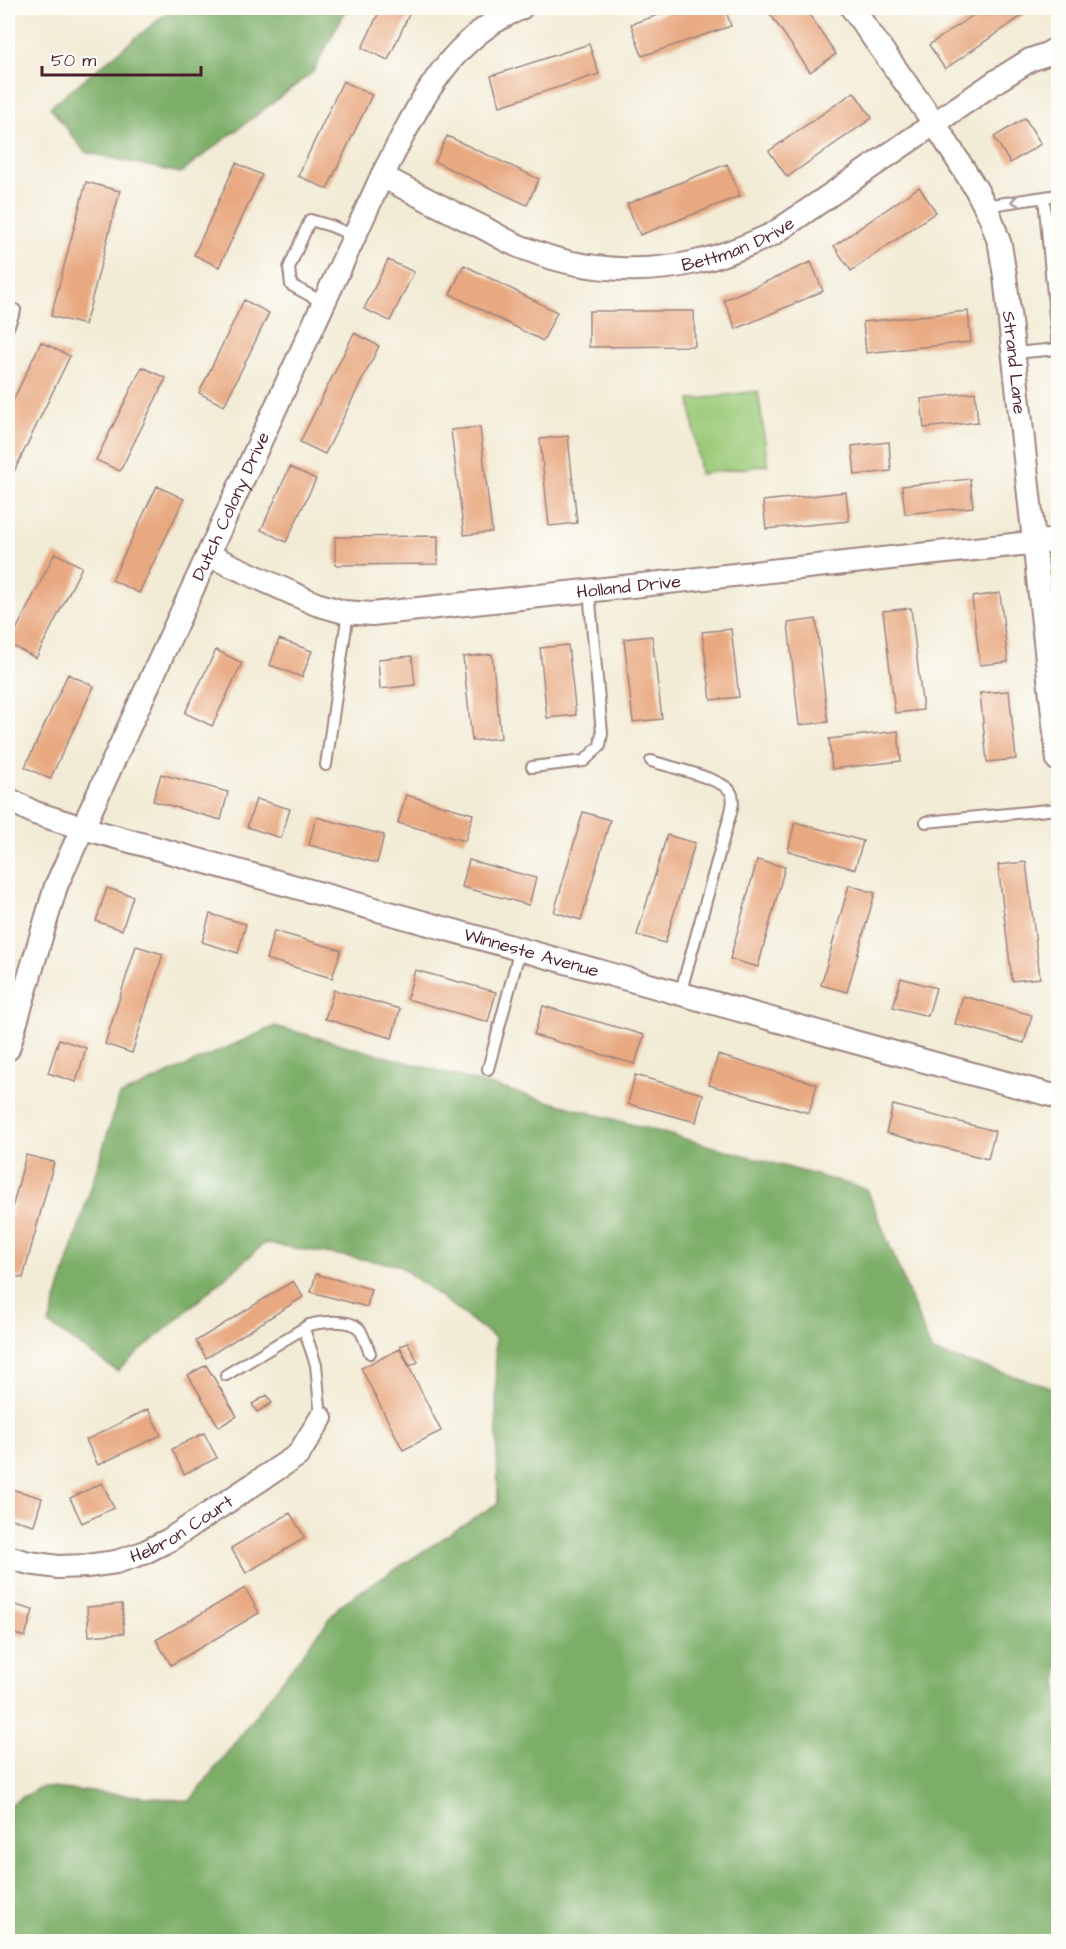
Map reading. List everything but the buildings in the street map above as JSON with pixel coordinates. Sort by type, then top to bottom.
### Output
[{"type":"street","name":"Dutch Colony Drive","points":[[8,1049],[56,886],[382,176],[425,93],[442,68],[487,26],[521,8]]},
{"type":"street","name":"Strand Lane","points":[[860,10],[976,189],[1000,245],[1036,543],[1059,760]]},
{"type":"street","name":"Bettman Drive","points":[[382,176],[528,250],[555,259],[593,267],[623,269],[662,268],[700,261],[737,250],[773,234],[1030,60],[1059,48]]},
{"type":"street","name":"Holland Drive","points":[[208,555],[316,604],[348,612],[372,614],[1059,540]]},
{"type":"street","name":"Winneste Avenue","points":[[8,799],[35,813],[83,828],[680,994],[1057,1091]]},
{"type":"street","name":"Hebron Court","points":[[8,1557],[58,1567],[116,1562],[143,1553],[169,1540],[298,1455],[321,1418]]},
{"type":"lane","points":[[985,206],[1059,195]]},
{"type":"lane","points":[[1014,353],[1058,349],[1044,197]]},
{"type":"lane","points":[[324,303],[291,285],[289,268],[310,220],[354,236]]},
{"type":"lane","points":[[8,327],[15,310]]},
{"type":"lane","points":[[532,767],[584,761],[600,746],[602,734],[589,591]]},
{"type":"lane","points":[[326,765],[348,612]]},
{"type":"lane","points":[[651,761],[705,777],[726,786],[732,792],[731,813],[680,994]]},
{"type":"lane","points":[[926,822],[1059,809]]},
{"type":"lane","points":[[488,1069],[520,949]]},
{"type":"lane","points":[[226,1375],[309,1325],[327,1322],[349,1323],[360,1330],[370,1353]]},
{"type":"lane","points":[[304,1329],[316,1365],[321,1418]]},
{"type":"green space","points":[[173,8],[347,8],[313,72],[180,173],[85,152],[50,107]]},
{"type":"green space","points":[[758,391],[768,465],[700,474],[690,400]]},
{"type":"green space","points":[[275,1026],[867,1189],[932,1352],[1058,1389],[1058,1941],[8,1941],[8,1806],[40,1787],[190,1801],[340,1605],[498,1503],[495,1338],[398,1265],[265,1243],[117,1371],[49,1324],[119,1096]]}]
